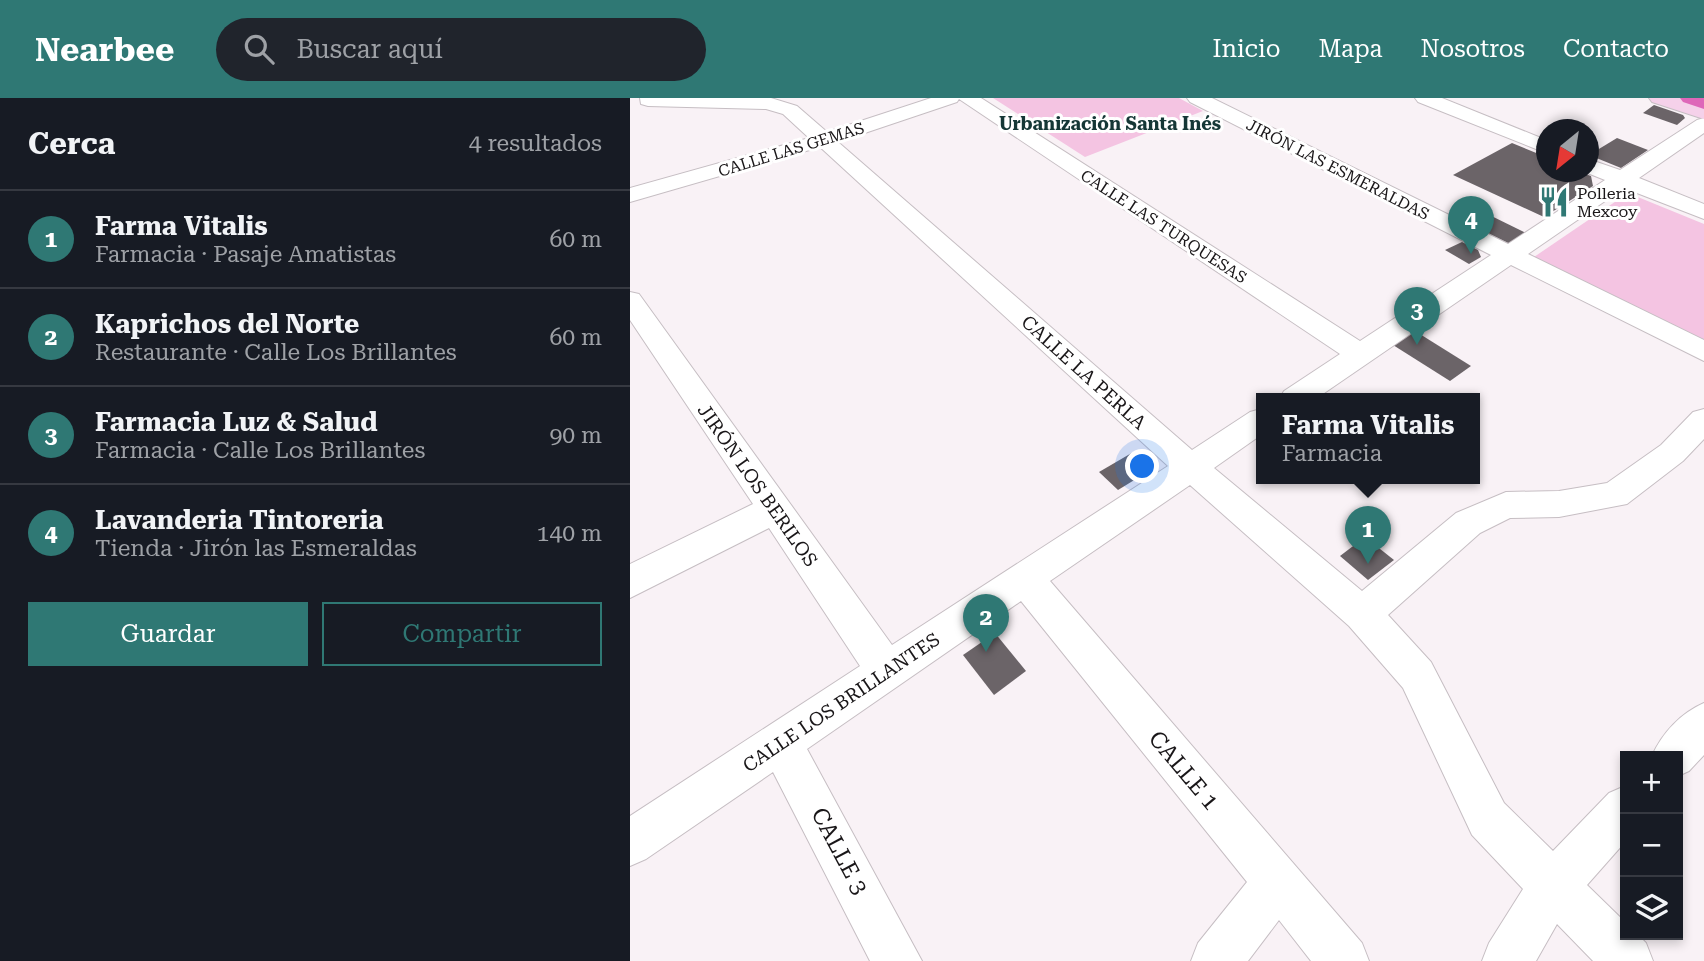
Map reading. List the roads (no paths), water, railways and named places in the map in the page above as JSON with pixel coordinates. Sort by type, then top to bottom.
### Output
[{"type":"highway","points":[[1690,98],[1704,103]]},
{"type":"street","name":"CALLE LAS GEMAS","points":[[630,195],[823,140],[950,98]]},
{"type":"street","name":"CALLE LAS TURQUESAS","points":[[968,98],[1360,355]]},
{"type":"street","name":"JIRÓN LAS ESMERALDAS","points":[[1197,98],[1704,352]]},
{"type":"street","points":[[1425,98],[1536,143]]},
{"type":"street","points":[[1659,98],[1704,113]]},
{"type":"street","name":"CALLE LA PERLA","points":[[643,104],[768,103],[790,110],[1191,467],[1362,614],[1417,675],[1488,818],[1628,961]]},
{"type":"street","points":[[1303,393],[1704,124]]},
{"type":"street","points":[[1599,168],[1704,212]]},
{"type":"street","name":"JIRÓN LOS BERILOS","points":[[630,300],[887,671]]},
{"type":"street","points":[[1362,614],[1468,523],[1506,505],[1559,504],[1615,495],[1672,453],[1704,420]]},
{"type":"street","name":"CALLE LOS BRILLANTES","points":[[630,843],[1256,423]]},
{"type":"street","points":[[630,582],[775,509]]},
{"type":"street","name":"CALLE 1","points":[[1025,579],[1344,961]]},
{"type":"street","points":[[1679,751],[1704,724]]},
{"type":"street","name":"CALLE 3","points":[[780,742],[897,961]]},
{"type":"street","points":[[1507,961],[1553,886],[1620,813]]},
{"type":"street","points":[[1216,961],[1278,882]]},
{"type":"place","name":"Polleria Mexcoy","points":[[1554,202]]},
{"type":"place","name":"Lavanderia Tintoreria","points":[[1471,254]]},
{"type":"place","name":"Farmacia Luz & Salud","points":[[1417,345]]},
{"type":"place","name":"Farma Vitalis","points":[[1368,564]]},
{"type":"place","name":"Kaprichos del Norte","points":[[986,652]]},
{"type":"district","name":"Urbanización Santa Inés","points":[[1110,124]]}]
